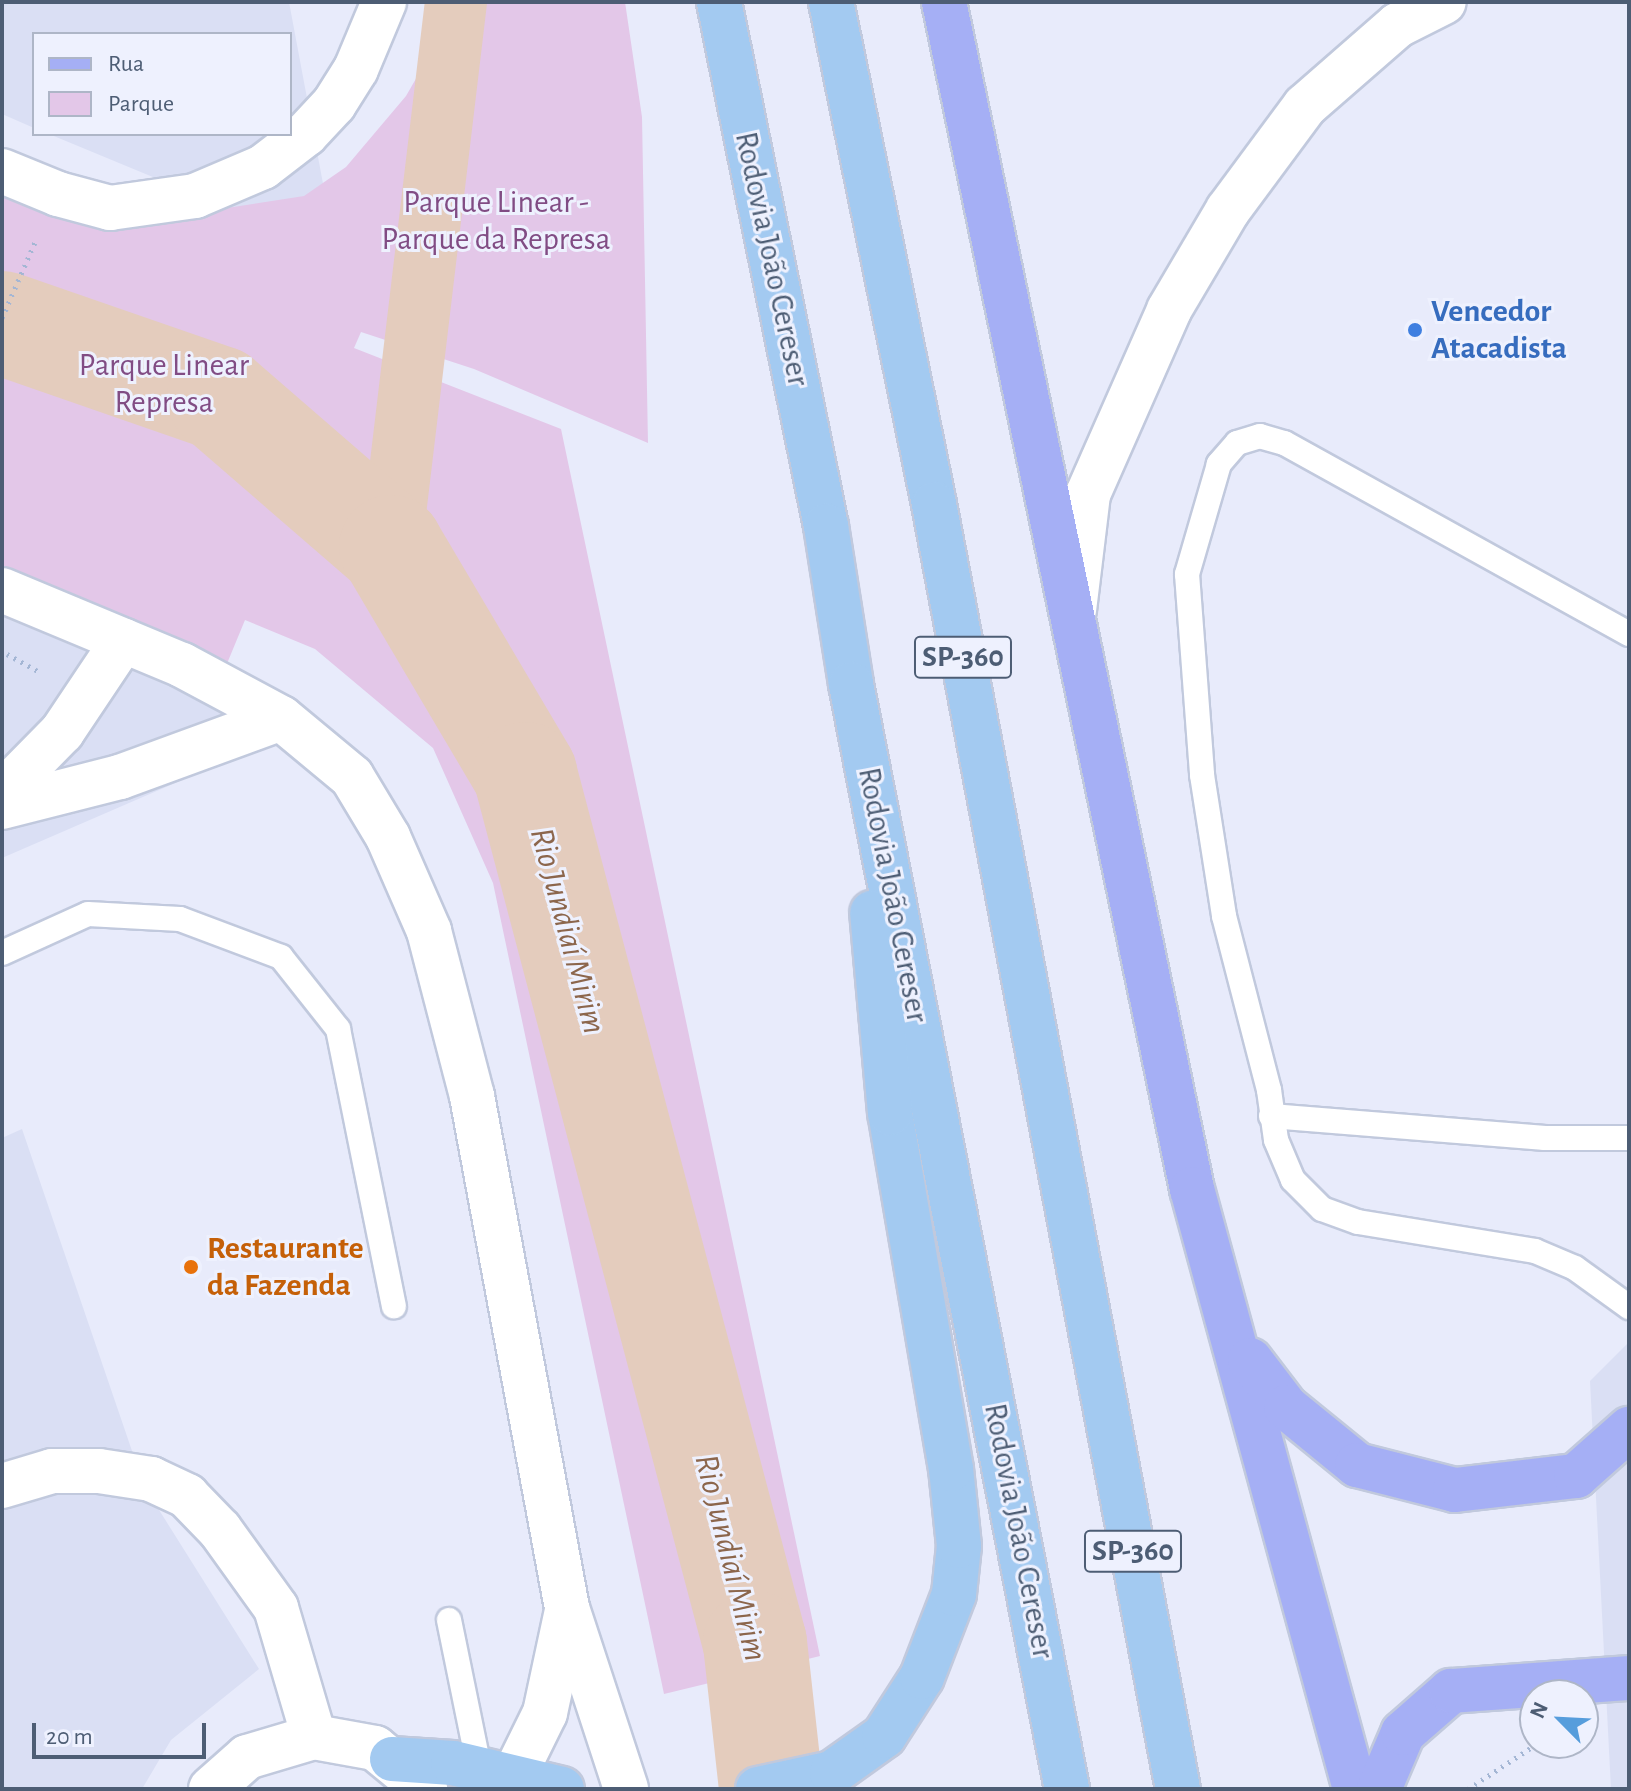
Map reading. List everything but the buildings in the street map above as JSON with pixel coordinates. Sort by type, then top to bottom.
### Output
[{"type":"highway","name":"Rodovia João Cereser","points":[[719,2],[826,526],[851,684],[1067,1789]]},
{"type":"highway","name":"SP-360","points":[[831,2],[934,504],[1178,1789]]},
{"type":"highway","points":[[758,1789],[832,1773],[884,1736],[922,1677],[954,1594],[959,1546],[890,1113],[851,684]]},
{"type":"highway","points":[[392,1759],[496,1773],[562,1789]]},
{"type":"main road","points":[[944,2],[1192,1189],[1355,1789]]},
{"type":"main road","points":[[1235,1340],[1286,1407],[1357,1465],[1455,1490],[1576,1476],[1629,1429]]},
{"type":"main road","points":[[1379,1789],[1403,1733],[1451,1691],[1629,1678]]},
{"type":"street","points":[[2,171],[58,194],[110,208],[195,196],[263,167],[306,134],[356,69],[384,2]]},
{"type":"street","points":[[1073,622],[1088,494],[1169,310],[1228,210],[1305,106],[1398,25],[1444,2]]},
{"type":"street","points":[[2,590],[182,665],[281,718],[352,777],[388,837],[429,931],[472,1096],[567,1608],[626,1789]]},
{"type":"street","points":[[2,793],[62,732],[123,641]]},
{"type":"street","points":[[2,807],[120,777],[281,718]]},
{"type":"street","points":[[2,1486],[52,1471],[99,1471],[151,1479],[187,1496],[220,1530],[276,1608],[314,1737]]},
{"type":"street","points":[[496,1773],[545,1713],[567,1608]]},
{"type":"street","points":[[211,1789],[247,1757],[314,1737],[375,1748],[425,1789]]},
{"type":"lane","points":[[1629,634],[1284,443],[1260,436],[1237,443],[1219,464],[1187,574],[1202,775],[1224,916],[1271,1116],[1293,1180],[1322,1209],[1358,1222],[1535,1251],[1575,1268],[1629,1307]]},
{"type":"lane","points":[[2,953],[88,914],[180,919],[281,957],[338,1029],[394,1306]]},
{"type":"lane","points":[[1271,1116],[1574,1139],[1629,1138]]},
{"type":"lane","points":[[449,1620],[496,1773]]},
{"type":"path","points":[[2,318],[42,226]]},
{"type":"path","points":[[1468,1789],[1519,1755]]},
{"type":"shaded area","points":[[2,2],[289,2],[336,253],[54,136],[292,136],[292,32],[32,32],[32,127],[2,114]]},
{"type":"shaded area","points":[[2,611],[293,732],[2,858]]},
{"type":"shaded area","points":[[22,1129],[144,1486],[259,1669],[171,1740],[142,1789],[2,1789],[2,1138]]},
{"type":"shaded area","points":[[1629,1342],[1629,1789],[1611,1789],[1590,1381]]},
{"type":"green space","points":[[436,2],[625,2],[642,117],[648,443],[474,369],[361,332],[354,348],[561,429],[820,1656],[664,1694],[493,883],[433,748],[315,649],[245,620],[226,666],[2,570],[2,163],[149,220],[304,196],[346,167],[406,96],[429,56]]},
{"type":"waterway","points":[[391,547],[456,2]]},
{"type":"waterway","name":"Rio Jundiaí Mirim","points":[[2,323],[219,398],[391,547],[525,774],[755,1643],[771,1789]]},
{"type":"place","name":"Vencedor Atacadista","points":[[1415,330]]},
{"type":"place","name":"Restaurante da Fazenda","points":[[191,1267]]},
{"type":"park label","name":"Parque Linear - Parque da Represa","points":[[496,222]]},
{"type":"park label","name":"Parque Linear Represa","points":[[164,384]]}]
